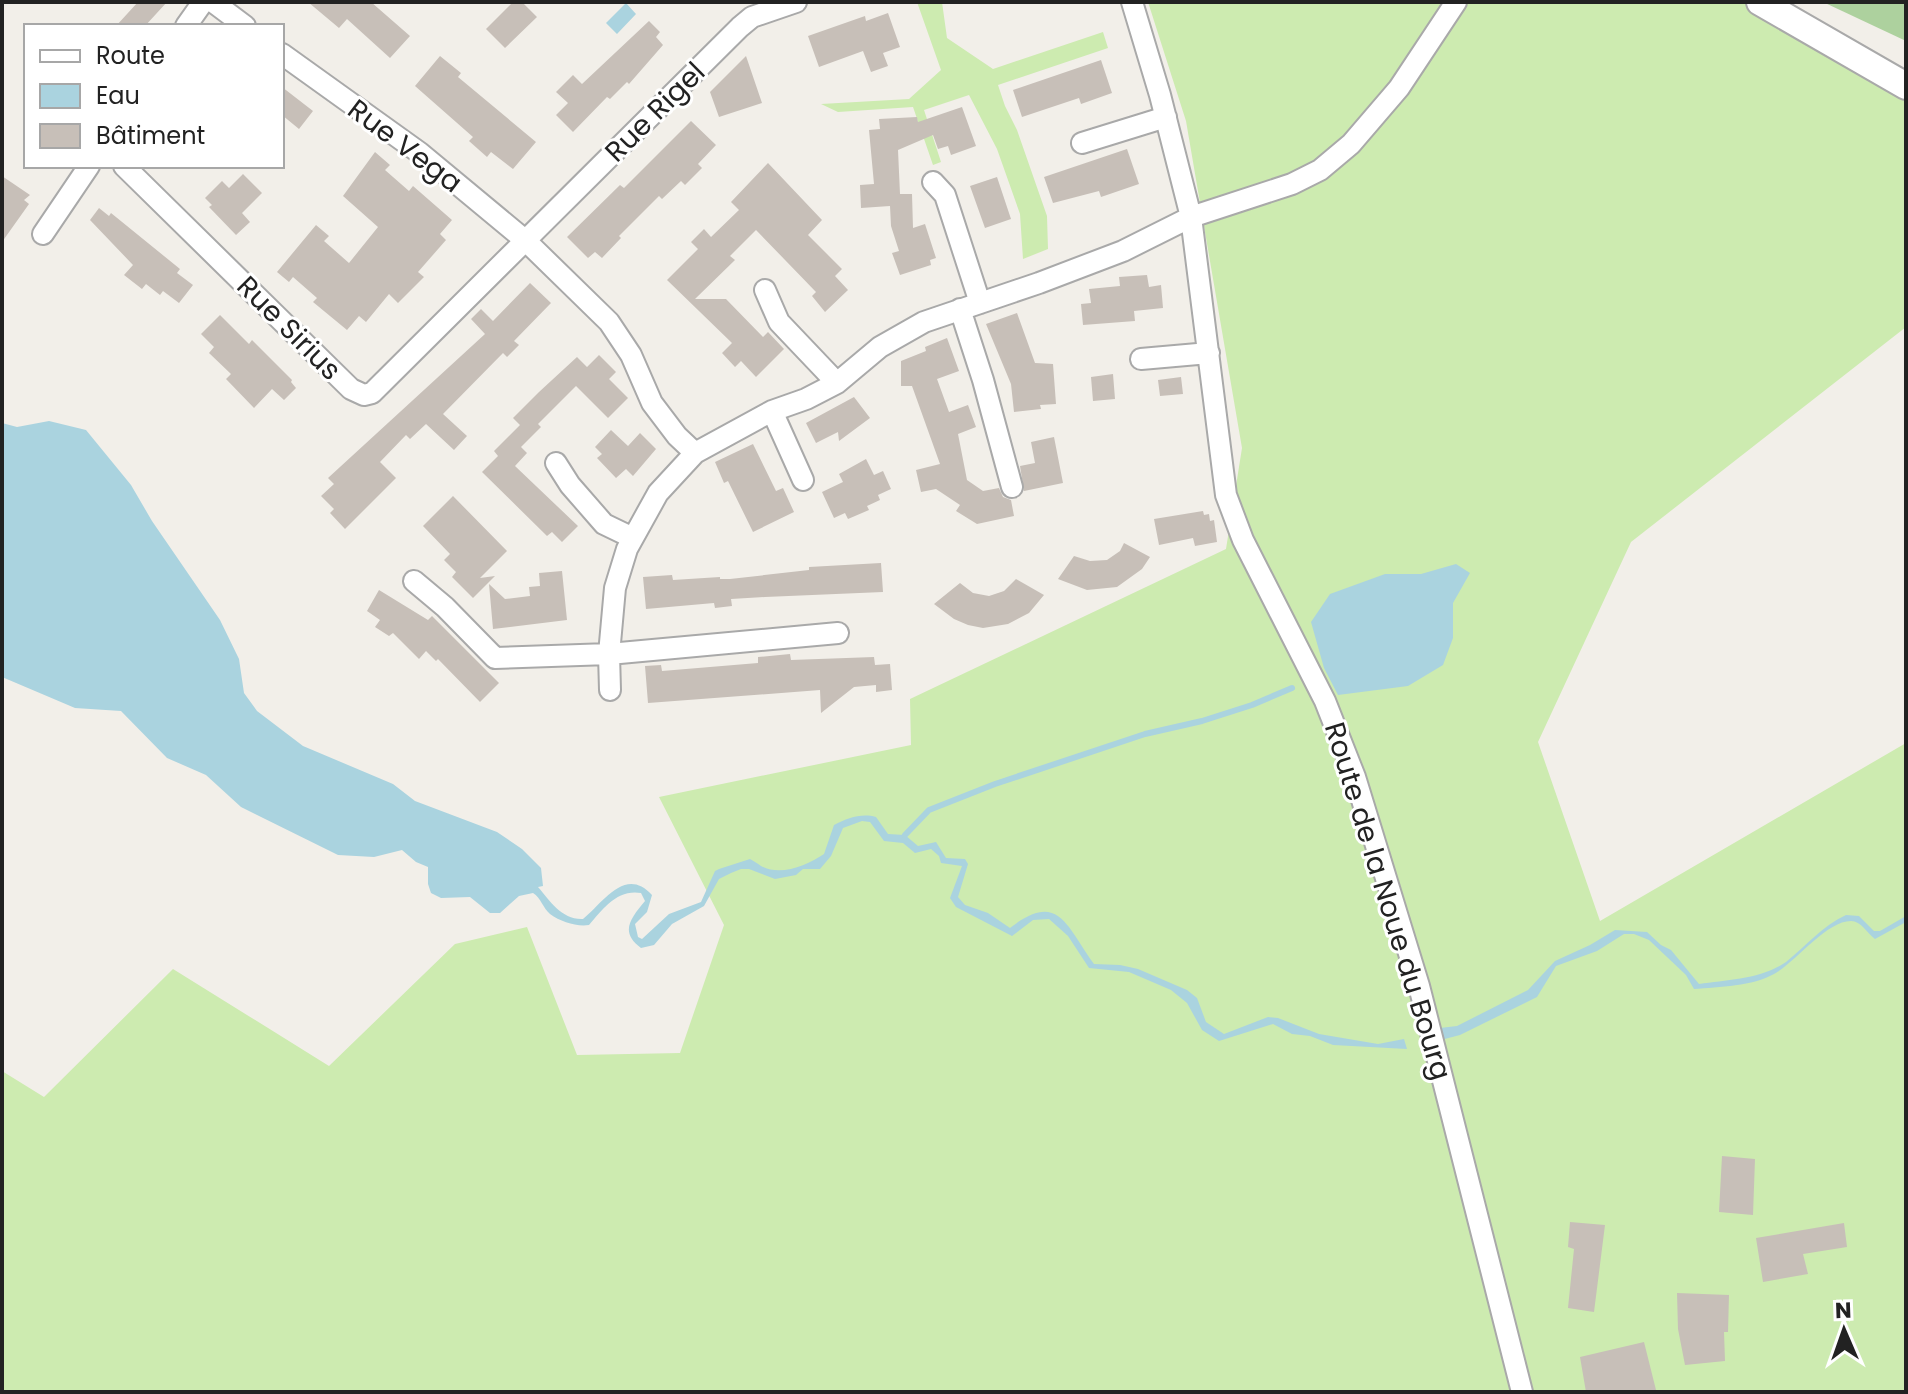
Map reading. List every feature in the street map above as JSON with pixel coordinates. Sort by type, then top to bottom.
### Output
[{"type":"street","points":[[187,24],[203,2]]},
{"type":"street","points":[[213,2],[242,24]]},
{"type":"street","name":"Rue Rigel","points":[[526,241],[740,27],[752,17],[796,2]]},
{"type":"street","name":"Route de la Noue du Bourg","points":[[1132,2],[1191,217],[1226,495],[1243,540],[1325,701],[1355,777],[1419,986],[1522,1392]]},
{"type":"street","points":[[610,690],[609,654],[615,588],[633,538],[658,493],[695,453],[772,411],[806,399],[837,383],[880,347],[924,322],[1123,251],[1191,217],[1292,184],[1320,170],[1351,144],[1399,88],[1456,2]]},
{"type":"street","points":[[1760,2],[1906,86]]},
{"type":"street","name":"Rue Vega","points":[[284,55],[420,153],[526,241],[609,322],[626,346],[652,403],[677,436],[695,453]]},
{"type":"street","points":[[1082,143],[1166,117]]},
{"type":"street","points":[[43,234],[88,168]]},
{"type":"street","name":"Rue Sirius","points":[[126,168],[351,389],[364,395],[379,389],[526,241]]},
{"type":"street","points":[[933,182],[945,195],[1012,487]]},
{"type":"street","points":[[765,290],[779,322],[837,383]]},
{"type":"street","points":[[1141,359],[1209,353]]},
{"type":"street","points":[[772,411],[803,480]]},
{"type":"street","points":[[556,463],[570,485],[604,524],[633,538]]},
{"type":"street","points":[[414,581],[445,607],[495,658],[609,654],[838,633]]},
{"type":"green space","points":[[917,2],[942,2],[947,38],[993,69],[1103,32],[1108,48],[998,85],[1047,216],[1048,249],[1023,259],[1020,214],[997,149],[969,95],[924,110],[941,162],[933,165],[913,107],[838,112],[821,104],[909,99],[941,70]]},
{"type":"green space","points":[[1148,2],[1771,2],[1906,83],[1906,327],[1631,542],[1538,742],[1600,921],[1906,743],[1906,1392],[2,1392],[2,1071],[44,1097],[173,969],[329,1066],[455,944],[527,927],[577,1055],[680,1053],[724,925],[659,797],[911,745],[910,699],[1226,549],[1242,448],[1186,121]]},
{"type":"green space","points":[[1823,2],[1906,2],[1906,41]]},
{"type":"water","points":[[626,3],[636,14],[617,34],[606,23]]},
{"type":"water","points":[[49,421],[86,430],[131,485],[220,620],[239,659],[244,693],[257,711],[303,746],[393,784],[415,801],[497,832],[522,849],[541,868],[543,886],[538,887],[557,909],[569,916],[583,919],[623,885],[642,887],[652,895],[647,912],[635,924],[638,937],[642,939],[669,914],[701,902],[715,871],[750,859],[769,869],[785,870],[802,866],[824,854],[834,825],[855,817],[870,816],[876,817],[888,834],[905,835],[918,846],[936,842],[946,858],[965,859],[968,864],[958,897],[965,905],[988,913],[1010,928],[1040,912],[1051,913],[1068,926],[1094,964],[1138,969],[1187,990],[1197,998],[1206,1022],[1224,1034],[1268,1017],[1319,1034],[1378,1044],[1404,1039],[1407,1049],[1333,1045],[1310,1036],[1292,1034],[1273,1024],[1219,1041],[1202,1030],[1187,1003],[1171,990],[1129,972],[1089,968],[1068,936],[1049,919],[1033,920],[1012,936],[956,907],[950,898],[962,866],[941,863],[939,856],[931,849],[915,853],[903,843],[884,841],[870,822],[862,821],[843,828],[831,856],[820,869],[803,869],[796,875],[775,879],[741,869],[719,879],[704,906],[672,924],[654,945],[641,948],[629,931],[632,919],[645,901],[641,893],[618,897],[589,925],[579,925],[564,922],[550,914],[533,893],[519,896],[500,913],[490,913],[470,897],[441,898],[431,893],[428,867],[402,850],[374,857],[338,855],[241,807],[206,775],[167,758],[121,711],[75,708],[2,677],[2,423],[17,427]]},
{"type":"water","points":[[1456,564],[1470,573],[1453,603],[1453,638],[1443,665],[1408,686],[1338,695],[1324,668],[1311,622],[1330,594],[1385,574],[1421,574]]},
{"type":"water","points":[[1846,915],[1859,916],[1874,931],[1880,931],[1906,916],[1906,922],[1875,939],[1858,923],[1841,923],[1766,978],[1694,989],[1686,975],[1649,940],[1624,934],[1597,951],[1556,966],[1537,997],[1460,1035],[1437,1041],[1440,1028],[1457,1026],[1528,990],[1555,961],[1615,930],[1647,932],[1671,950],[1699,984],[1744,978],[1777,968],[1829,925]]},
{"type":"building","points":[[138,2],[167,2],[147,24],[118,24]]},
{"type":"building","points":[[308,2],[371,2],[410,36],[390,58],[347,19],[339,28]]},
{"type":"building","points":[[513,2],[522,2],[537,17],[505,48],[486,29]]},
{"type":"building","points":[[888,13],[900,47],[883,53],[888,66],[871,72],[863,51],[819,67],[808,36],[865,16],[866,21]]},
{"type":"building","points":[[649,21],[660,32],[656,37],[663,45],[629,84],[627,82],[610,99],[607,97],[573,132],[556,115],[568,103],[556,92],[573,75],[582,84]]},
{"type":"building","points":[[440,56],[461,73],[458,77],[536,142],[513,169],[491,152],[487,157],[469,141],[473,137],[415,86]]},
{"type":"building","points":[[746,56],[762,103],[719,117],[710,92]]},
{"type":"building","points":[[1101,60],[1112,93],[1081,104],[1079,98],[1022,117],[1013,90]]},
{"type":"building","points":[[284,89],[313,111],[299,129],[284,117]]},
{"type":"building","points":[[962,107],[976,146],[951,155],[948,146],[938,149],[933,135],[898,150],[900,194],[912,194],[913,228],[925,224],[936,258],[930,260],[931,265],[900,275],[892,253],[899,251],[891,226],[890,206],[861,208],[860,185],[874,184],[869,130],[880,129],[879,119],[917,117],[918,122]]},
{"type":"building","points":[[691,121],[716,145],[698,164],[702,168],[685,185],[681,181],[662,199],[659,196],[602,258],[595,252],[588,258],[567,237],[620,185],[624,188]]},
{"type":"building","points":[[1127,149],[1139,184],[1101,197],[1099,191],[1053,203],[1044,177]]},
{"type":"building","points":[[375,152],[390,165],[385,170],[409,191],[413,186],[452,220],[440,234],[446,240],[418,272],[424,277],[398,303],[389,294],[366,322],[359,316],[347,330],[313,302],[317,298],[293,277],[289,282],[277,272],[316,225],[329,236],[324,241],[349,263],[378,227],[343,196]]},
{"type":"building","points":[[768,163],[822,220],[808,235],[842,269],[835,276],[848,290],[825,312],[812,296],[816,292],[756,230],[730,256],[735,260],[695,299],[726,299],[763,337],[768,332],[784,349],[756,377],[741,361],[735,367],[722,353],[732,343],[667,280],[698,249],[691,242],[704,229],[711,237],[739,210],[731,202]]},
{"type":"building","points":[[243,174],[262,193],[242,213],[250,222],[236,235],[209,207],[212,205],[205,198],[222,181],[229,188]]},
{"type":"building","points":[[2,176],[30,195],[24,200],[29,204],[2,242]]},
{"type":"building","points":[[997,177],[1011,219],[985,228],[970,186]]},
{"type":"building","points":[[99,208],[109,216],[111,213],[180,269],[177,273],[193,285],[179,303],[163,291],[160,295],[146,284],[142,289],[124,275],[133,265],[90,220]]},
{"type":"building","points":[[1147,275],[1149,287],[1161,285],[1163,308],[1134,311],[1135,321],[1083,325],[1081,304],[1091,303],[1089,289],[1120,286],[1119,277]]},
{"type":"building","points":[[530,283],[551,303],[514,341],[519,345],[507,357],[503,353],[443,414],[467,436],[454,450],[426,424],[410,439],[406,435],[380,462],[396,478],[345,529],[330,513],[334,509],[321,496],[334,484],[328,478],[485,334],[471,319],[481,309],[493,321]]},
{"type":"building","points":[[1017,313],[1035,363],[1053,364],[1056,404],[1014,412],[1011,384],[986,324]]},
{"type":"building","points":[[220,315],[249,344],[252,340],[292,380],[296,388],[284,400],[272,389],[254,408],[226,379],[231,374],[209,353],[214,347],[201,334]]},
{"type":"building","points":[[947,338],[959,371],[937,379],[949,412],[968,405],[976,427],[958,434],[967,480],[983,491],[999,488],[1003,497],[1011,500],[1014,516],[977,524],[956,511],[960,505],[936,489],[921,492],[916,470],[940,464],[912,386],[901,386],[901,361]]},
{"type":"building","points":[[599,355],[616,372],[609,379],[628,398],[608,418],[576,386],[538,424],[541,427],[521,447],[527,453],[515,466],[578,526],[562,542],[552,532],[547,536],[482,472],[498,456],[494,451],[520,425],[513,418],[539,392],[577,357],[587,367]]},
{"type":"building","points":[[1113,374],[1115,399],[1093,401],[1091,377]]},
{"type":"building","points":[[1181,377],[1183,394],[1160,396],[1158,380]]},
{"type":"building","points":[[854,397],[870,418],[839,441],[838,432],[816,443],[806,423]]},
{"type":"building","points":[[611,430],[628,446],[640,433],[656,449],[633,476],[626,469],[616,478],[597,458],[602,454],[595,447]]},
{"type":"building","points":[[1054,437],[1063,483],[1024,491],[1020,466],[1035,463],[1031,442]]},
{"type":"building","points":[[753,444],[776,491],[783,488],[794,512],[753,532],[715,462]]},
{"type":"building","points":[[866,459],[874,475],[883,471],[891,489],[878,495],[880,500],[867,506],[869,510],[848,519],[845,513],[834,518],[822,492],[843,482],[839,474]]},
{"type":"building","points":[[453,496],[507,551],[480,578],[495,576],[473,598],[452,577],[456,572],[444,560],[450,554],[423,526]]},
{"type":"building","points":[[1203,511],[1204,515],[1209,514],[1210,521],[1214,520],[1217,542],[1195,546],[1193,538],[1159,545],[1154,519]]},
{"type":"building","points":[[1124,543],[1150,557],[1142,569],[1117,587],[1087,590],[1058,579],[1074,556],[1090,561],[1107,560],[1120,551]]},
{"type":"building","points":[[881,563],[883,592],[731,599],[732,606],[715,608],[714,603],[646,609],[643,577],[672,575],[673,580],[730,579],[809,570],[809,567]]},
{"type":"building","points":[[562,571],[567,620],[493,629],[489,584],[505,599],[530,596],[529,587],[540,586],[539,573]]},
{"type":"building","points":[[1016,579],[1044,595],[1029,613],[1008,624],[983,628],[968,625],[934,604],[960,583],[973,593],[989,596],[1004,591]]},
{"type":"building","points":[[379,590],[428,620],[432,616],[499,683],[480,702],[438,659],[436,661],[426,651],[419,659],[393,633],[389,636],[375,627],[380,620],[367,611]]},
{"type":"building","points":[[790,654],[791,660],[874,657],[875,665],[890,664],[892,690],[876,692],[876,685],[854,687],[821,713],[820,690],[648,703],[645,666],[661,665],[662,671],[758,663],[758,657]]},
{"type":"building","points":[[1722,1156],[1755,1159],[1753,1215],[1719,1212]]},
{"type":"building","points":[[1570,1222],[1605,1225],[1594,1312],[1568,1308],[1574,1249],[1568,1247]]},
{"type":"building","points":[[1844,1223],[1847,1247],[1803,1254],[1808,1274],[1763,1282],[1756,1238]]},
{"type":"building","points":[[1677,1293],[1729,1295],[1728,1332],[1724,1332],[1725,1361],[1685,1365],[1678,1329]]},
{"type":"building","points":[[1644,1342],[1656,1390],[1586,1392],[1580,1357]]},
{"type":"waterway","points":[[905,835],[929,810],[995,784],[1145,734],[1252,705],[1292,688]]}]
